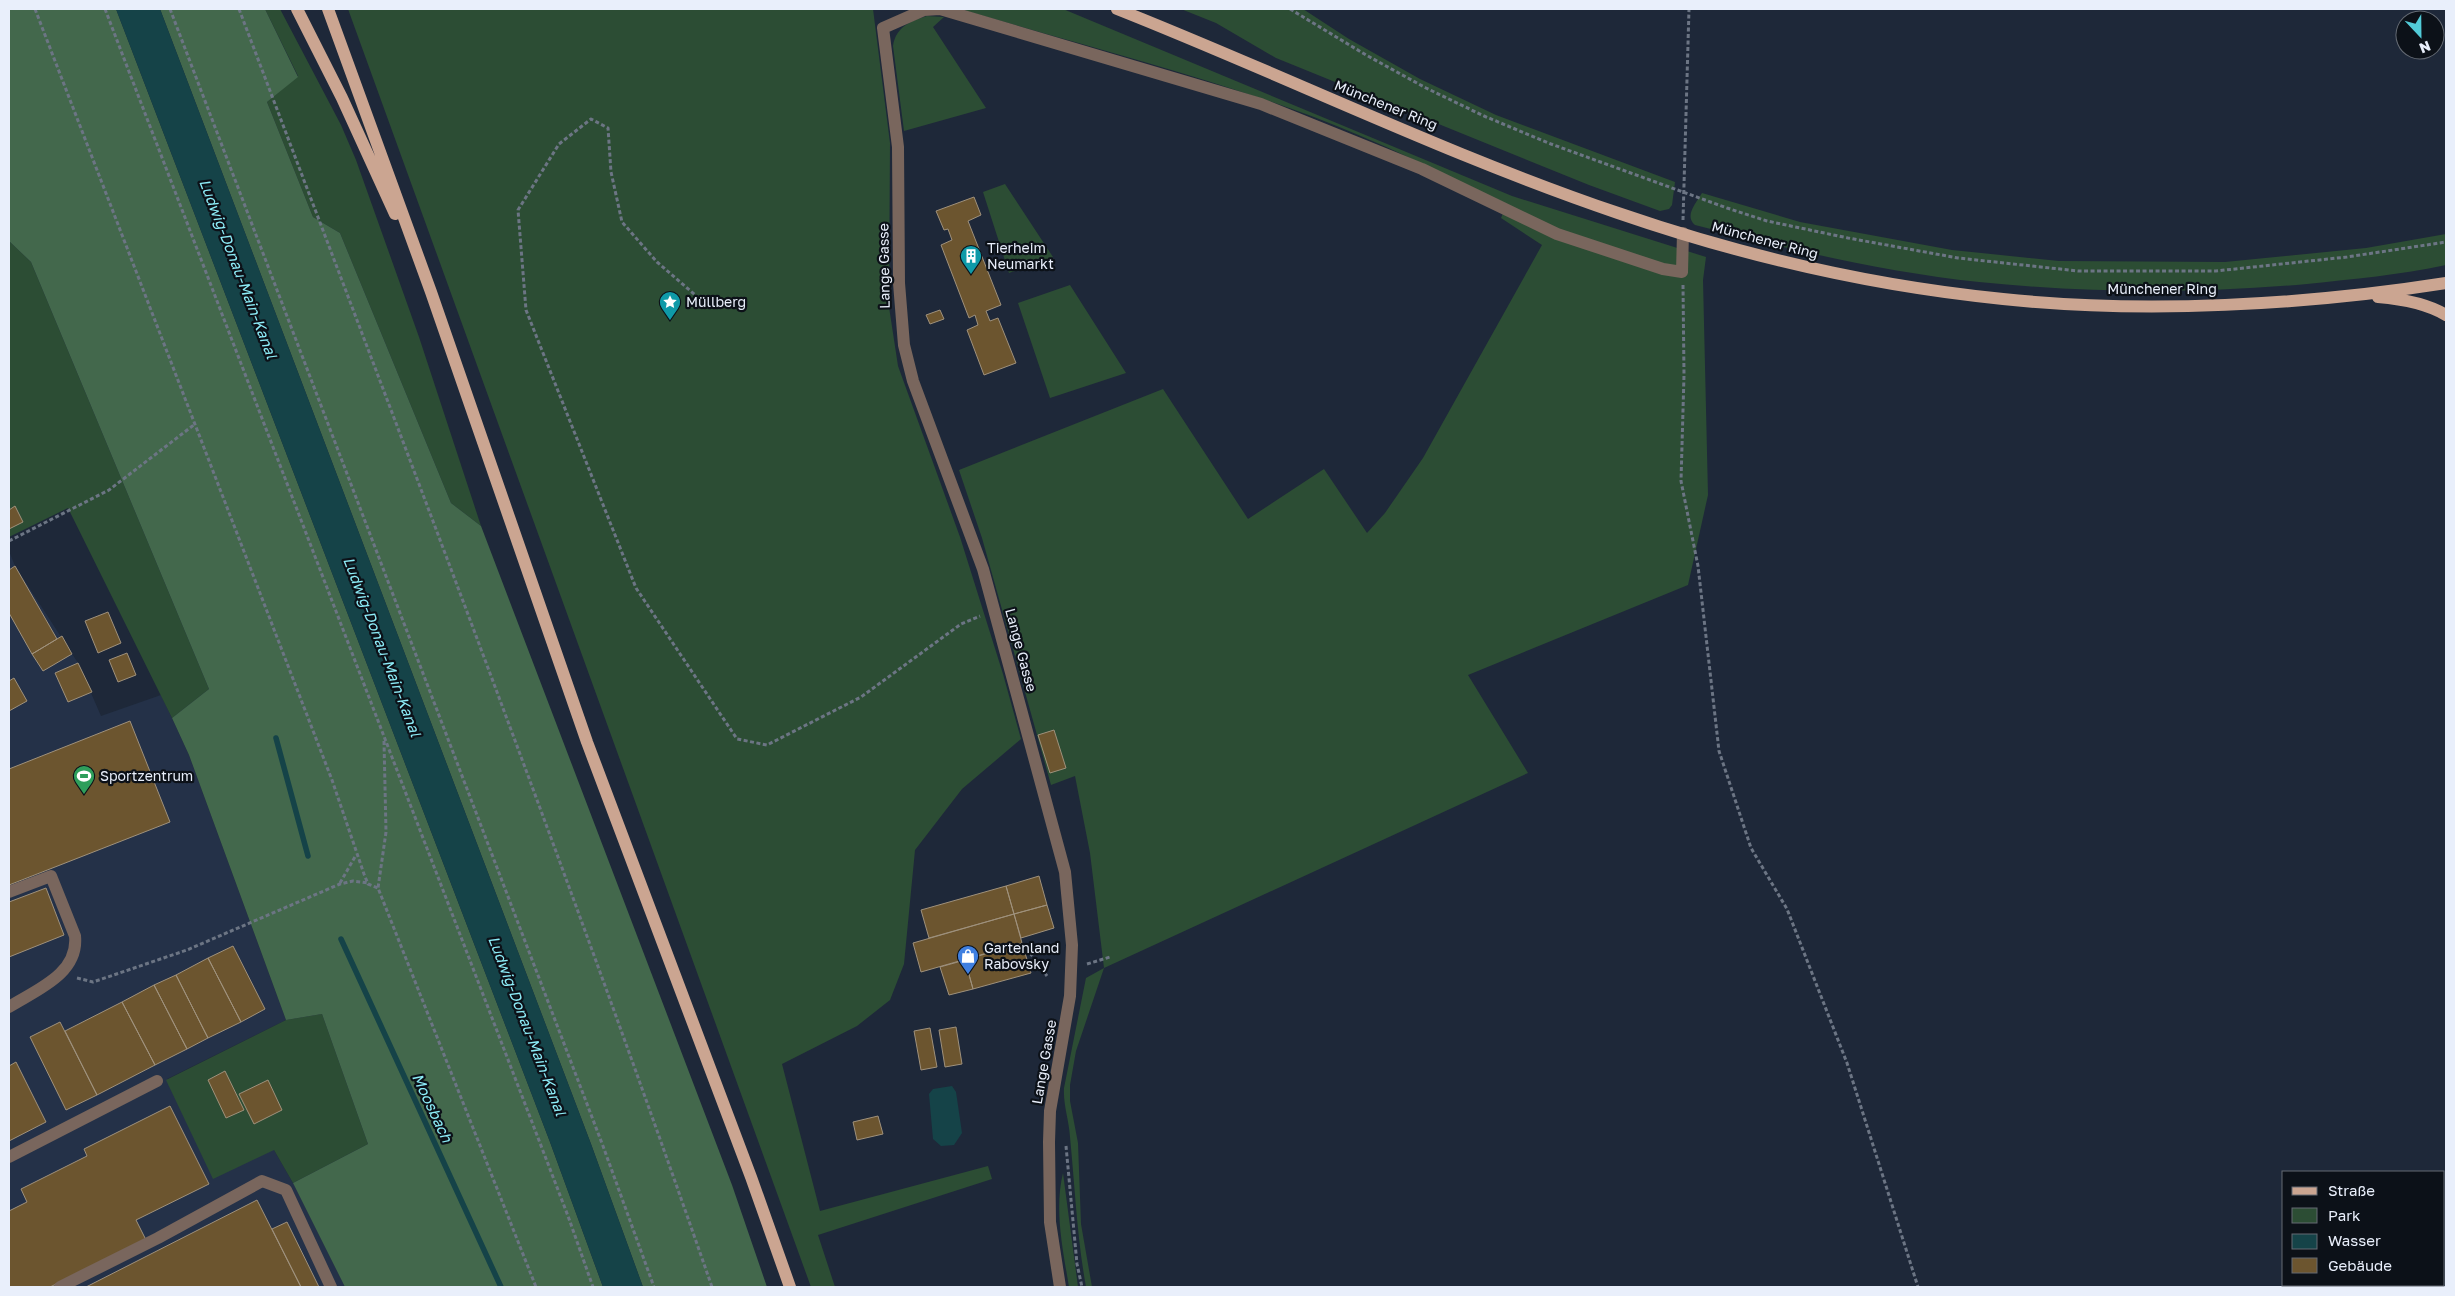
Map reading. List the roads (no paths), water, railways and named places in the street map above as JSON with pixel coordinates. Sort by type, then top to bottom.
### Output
[{"type":"main road","points":[[297,9],[342,98],[431,292]]},
{"type":"main road","points":[[328,9],[431,292],[587,742],[751,1177],[790,1287]]},
{"type":"main road","name":"Münchener Ring","points":[[1117,9],[1434,142],[1602,207],[1682,233],[1804,267],[1884,282],[2005,300],[2148,305],[2240,303],[2354,295],[2446,283]]},
{"type":"main road","points":[[2354,295],[2412,302],[2431,307],[2446,315]]},
{"type":"street","name":"Lange Gasse","points":[[1060,1287],[1050,1222],[1049,1134],[1050,1111],[1070,996],[1072,968],[1065,872],[994,610],[968,524],[914,381],[904,345],[899,283],[898,147],[883,28],[924,10],[940,9],[1252,101],[1422,169],[1557,234],[1662,269],[1682,272],[1682,233]]},
{"type":"street","points":[[9,892],[50,876],[75,936],[76,945],[63,973],[9,1008]]},
{"type":"street","points":[[9,1156],[157,1081]]},
{"type":"street","points":[[60,1287],[158,1238],[262,1180],[286,1190],[332,1287]]},
{"type":"water","name":"Ludwig-Donau-Main-Kanal","points":[[116,9],[160,9],[591,1144],[643,1287],[603,1287],[550,1142]]},
{"type":"water","points":[[952,1086],[956,1092],[962,1133],[954,1145],[941,1146],[933,1139],[929,1094],[933,1089]]},
{"type":"waterway","name":"Moosbach","points":[[276,738],[308,856]]},
{"type":"waterway","name":"Moosbach","points":[[341,939],[501,1287]]},
{"type":"place","name":"Tierheim Neumarkt","points":[[971,275]]},
{"type":"place","name":"Müllberg","points":[[670,321]]},
{"type":"place","name":"Sportzentrum","points":[[84,795]]},
{"type":"place","name":"Gartenland Rabovsky","points":[[968,975]]}]
